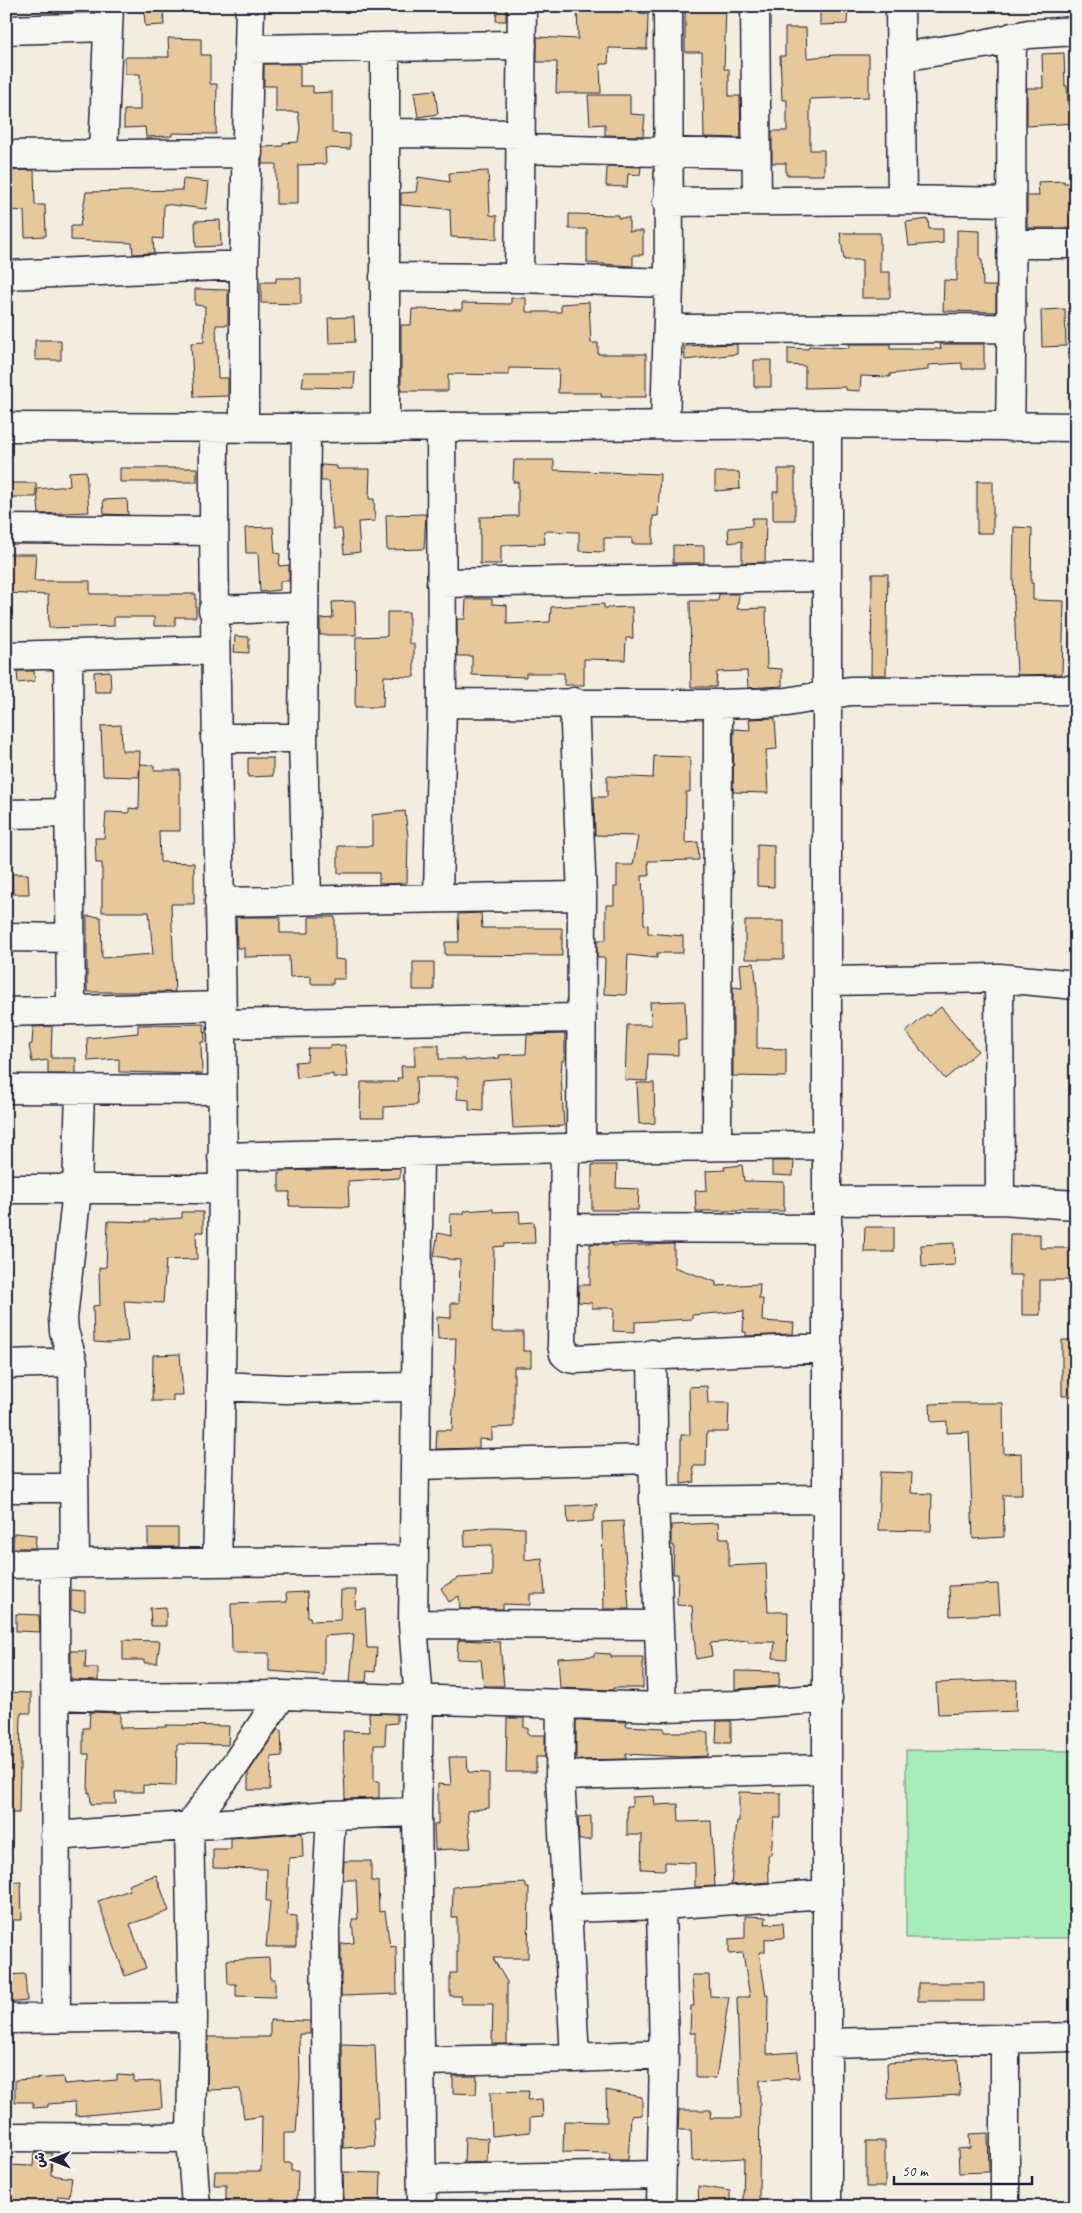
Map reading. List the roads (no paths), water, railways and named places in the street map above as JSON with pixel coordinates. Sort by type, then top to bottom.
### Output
[{"type":"street","points":[[244,428],[244,266],[250,6]]},
{"type":"street","points":[[519,278],[522,6]]},
{"type":"street","points":[[665,426],[669,283],[667,202],[668,6]]},
{"type":"street","points":[[755,6],[757,201]]},
{"type":"street","points":[[900,6],[902,200]]},
{"type":"street","points":[[6,30],[108,17],[103,154]]},
{"type":"street","points":[[901,57],[984,44],[1012,37],[1076,31]]},
{"type":"street","points":[[1010,427],[1012,37]]},
{"type":"street","points":[[250,49],[522,45]]},
{"type":"street","points":[[385,48],[385,427]]},
{"type":"street","points":[[385,133],[667,152],[756,154]]},
{"type":"street","points":[[6,155],[248,153]]},
{"type":"street","points":[[667,202],[902,200],[1010,202]]},
{"type":"street","points":[[1012,244],[1076,244]]},
{"type":"street","points":[[6,274],[244,266]]},
{"type":"street","points":[[384,277],[519,278],[669,283]]},
{"type":"street","points":[[668,329],[1012,328]]},
{"type":"street","points":[[827,424],[827,2207]]},
{"type":"street","points":[[6,427],[306,428],[827,424],[1010,427],[1076,426]]},
{"type":"street","points":[[438,897],[442,703],[441,427]]},
{"type":"street","points":[[214,428],[213,610],[222,1157],[222,1386],[217,1562]]},
{"type":"street","points":[[306,428],[303,738],[308,900]]},
{"type":"street","points":[[6,530],[214,531]]},
{"type":"street","points":[[441,583],[826,577]]},
{"type":"street","points":[[213,610],[304,607]]},
{"type":"street","points":[[6,656],[214,650]]},
{"type":"street","points":[[68,655],[71,1009]]},
{"type":"street","points":[[442,703],[718,704],[787,702],[827,694],[866,690],[1076,690]]},
{"type":"street","points":[[574,702],[582,896],[581,1018],[573,1148],[565,1228],[562,1345],[564,1354],[574,1359],[652,1354],[828,1348]]},
{"type":"street","points":[[718,704],[718,1146]]},
{"type":"street","points":[[215,738],[303,738]]},
{"type":"street","points":[[6,814],[68,813]]},
{"type":"street","points":[[219,902],[582,896]]},
{"type":"street","points":[[6,937],[70,938]]},
{"type":"street","points":[[828,982],[999,978],[1076,985]]},
{"type":"street","points":[[999,978],[1000,1200]]},
{"type":"street","points":[[6,1012],[71,1009],[221,1015],[581,1018]]},
{"type":"street","points":[[6,1089],[221,1090]]},
{"type":"street","points":[[56,2018],[56,1696],[65,1563],[74,1488],[73,1362],[64,1331],[63,1318],[77,1190],[80,1090]]},
{"type":"street","points":[[222,1157],[573,1148],[828,1145]]},
{"type":"street","points":[[419,1153],[417,1465],[413,1624],[419,1701],[417,1812],[422,2207]]},
{"type":"street","points":[[6,1189],[222,1190]]},
{"type":"street","points":[[828,1201],[1000,1200],[1076,1205]]},
{"type":"street","points":[[565,1228],[828,1229]]},
{"type":"street","points":[[652,1354],[654,1501],[662,1707]]},
{"type":"street","points":[[6,1364],[73,1362]]},
{"type":"street","points":[[222,1386],[285,1389],[416,1387]]},
{"type":"street","points":[[417,1465],[653,1459]]},
{"type":"street","points":[[6,1488],[74,1488]]},
{"type":"street","points":[[654,1501],[826,1499]]},
{"type":"street","points":[[6,1564],[414,1560]]},
{"type":"street","points":[[413,1624],[659,1625]]},
{"type":"street","points":[[56,1696],[282,1695],[419,1701],[662,1707],[828,1698]]},
{"type":"street","points":[[196,2207],[191,2138],[193,2017],[189,1826],[238,1762],[282,1695]]},
{"type":"street","points":[[561,1705],[560,1776],[576,2058]]},
{"type":"street","points":[[560,1776],[827,1768]]},
{"type":"street","points":[[55,1836],[331,1815],[417,1812]]},
{"type":"street","points":[[328,2207],[325,1931],[331,1815]]},
{"type":"street","points":[[566,1908],[661,1905],[827,1894]]},
{"type":"street","points":[[661,1905],[664,2054],[661,2207]]},
{"type":"street","points":[[6,2019],[193,2017]]},
{"type":"street","points":[[827,2043],[1076,2037]]},
{"type":"street","points":[[1004,2038],[1005,2207]]},
{"type":"street","points":[[419,2061],[664,2054]]},
{"type":"street","points":[[6,2137],[191,2138]]},
{"type":"street","points":[[422,2179],[661,2175]]}]
